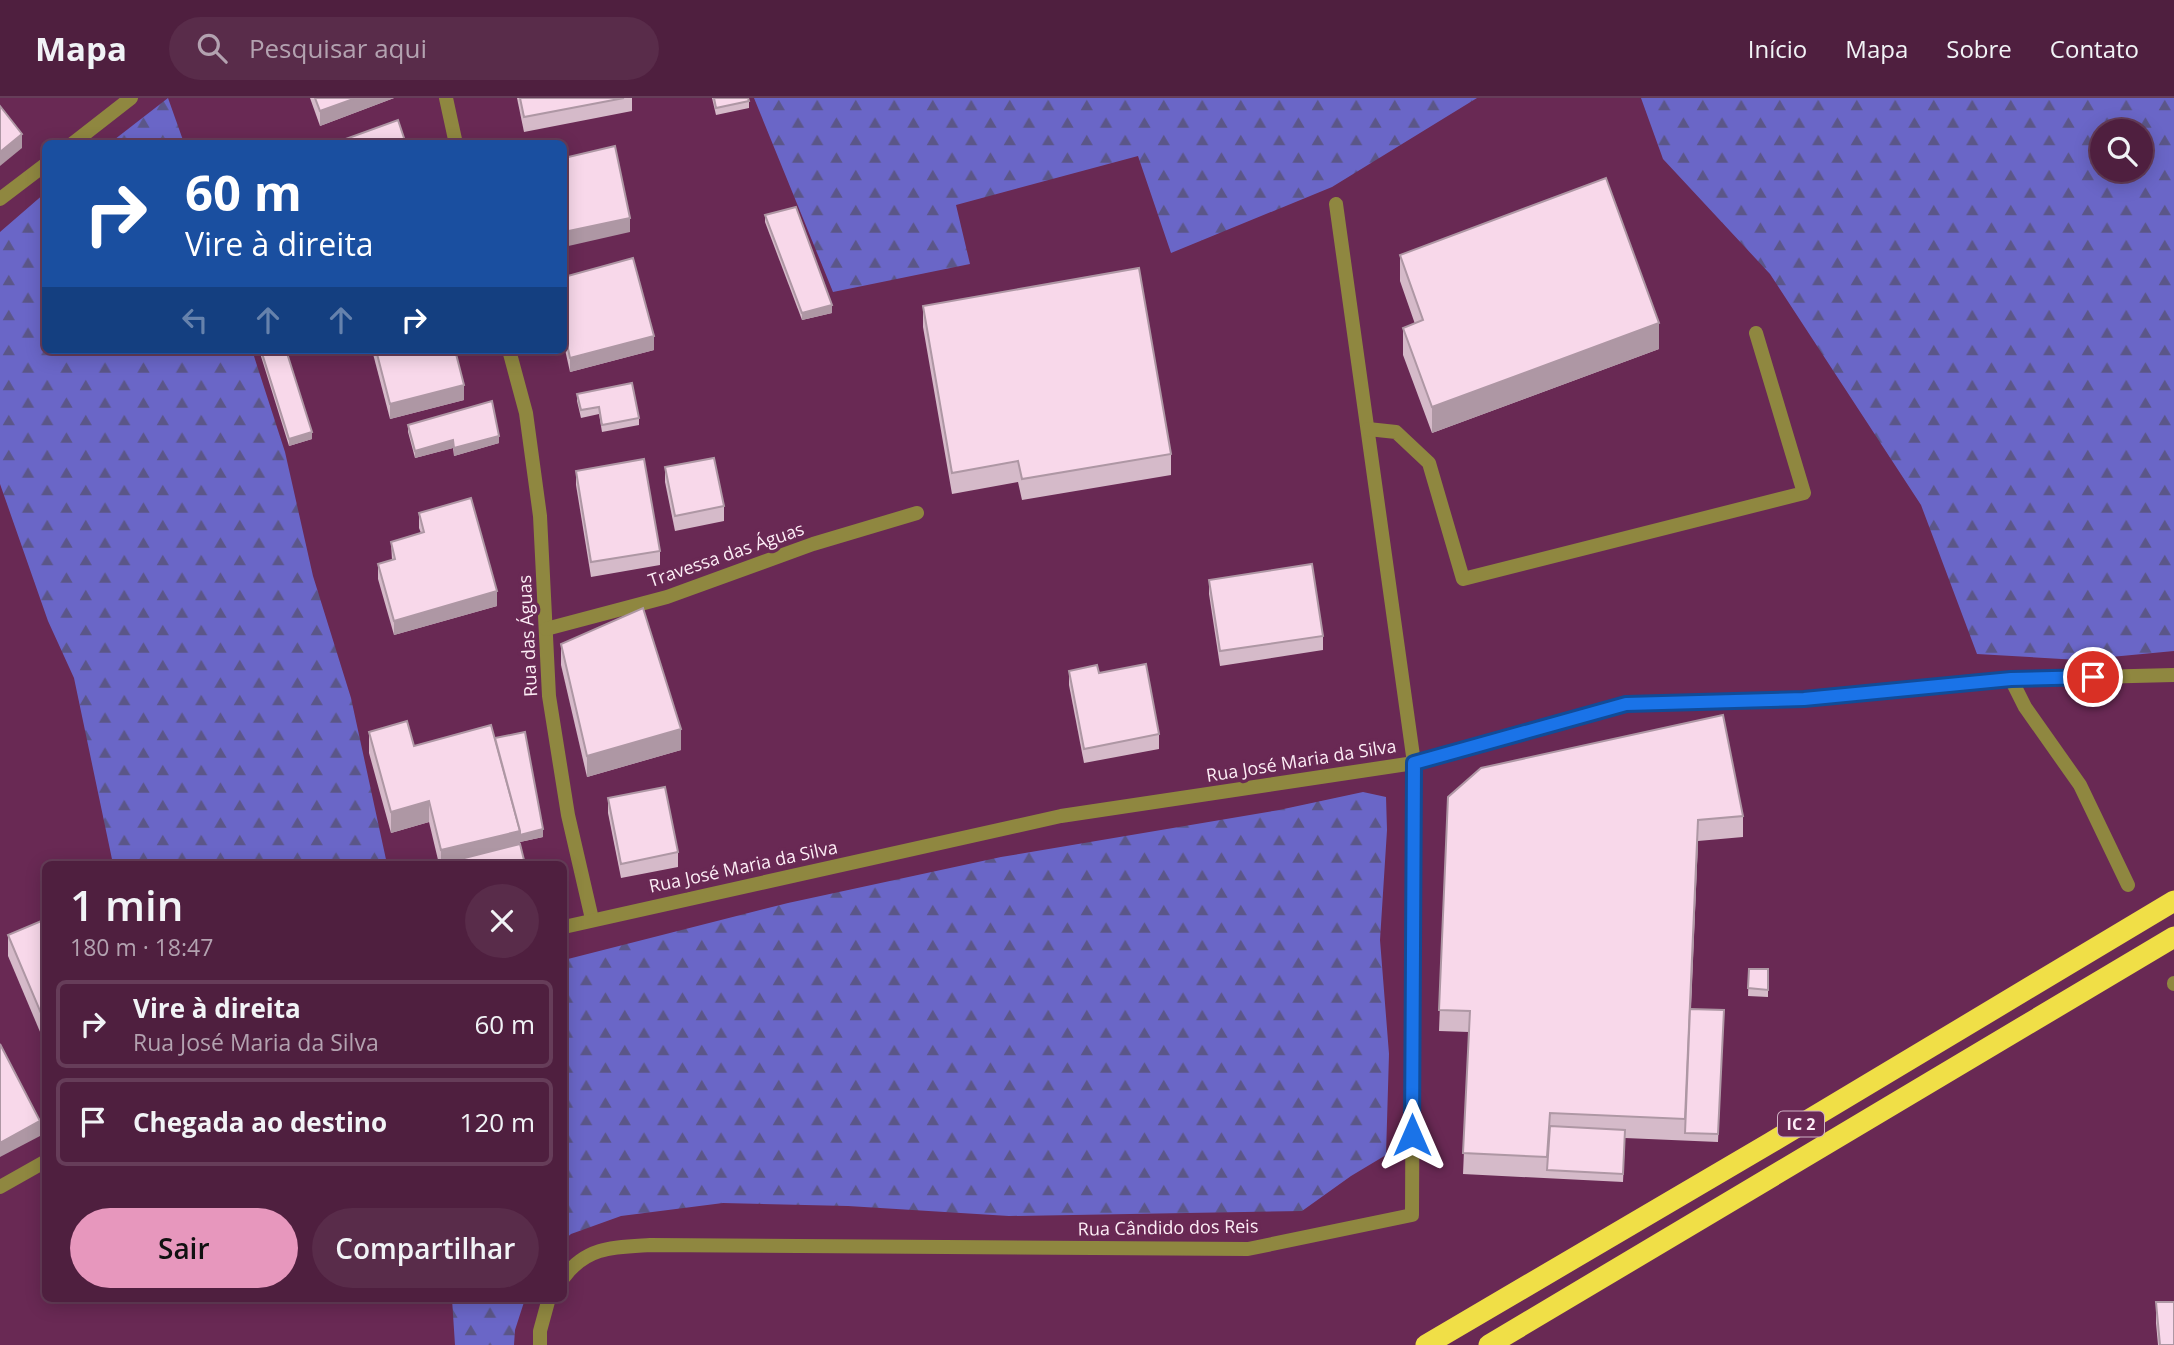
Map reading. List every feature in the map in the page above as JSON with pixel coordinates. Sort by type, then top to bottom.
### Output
[{"type":"highway","name":"IC 2","points":[[1426,1345],[2174,901]]},
{"type":"highway","name":"IC 2","points":[[1489,1345],[2174,937]]},
{"type":"street","points":[[77,140],[131,98]]},
{"type":"street","points":[[446,98],[455,140]]},
{"type":"street","points":[[0,199],[42,167]]},
{"type":"street","points":[[1336,205],[1414,763]]},
{"type":"street","points":[[1368,429],[1396,432],[1429,463],[1463,579],[1804,493],[1756,333]]},
{"type":"street","name":"Rua das Águas","points":[[510,354],[526,413],[540,516],[549,696],[568,815],[592,919]]},
{"type":"street","name":"Travessa das Águas","points":[[546,629],[667,597],[813,544],[917,513]]},
{"type":"street","name":"Rua José Maria da Silva","points":[[567,926],[1061,816],[1414,763],[1626,704],[1804,699],[2011,679],[2174,675]]},
{"type":"street","points":[[2011,679],[2025,707],[2080,785],[2129,885]]},
{"type":"street","name":"Rua Cândido dos Reis","points":[[567,1272],[573,1264],[606,1247],[664,1245],[1248,1249],[1412,1215],[1414,763]]},
{"type":"street","points":[[0,1187],[42,1163]]},
{"type":"street","points":[[540,1345],[540,1331],[548,1302]]},
{"type":"green space","points":[[168,98],[183,140],[114,140]]},
{"type":"green space","points":[[754,98],[1477,98],[1332,187],[1171,253],[1138,156],[956,205],[970,264],[833,292]]},
{"type":"green space","points":[[1641,98],[2174,98],[2174,651],[2079,660],[1977,654],[1921,505],[1770,274],[1663,159]]},
{"type":"green space","points":[[42,196],[42,354],[253,354],[285,452],[313,576],[351,698],[386,861],[112,861],[74,678],[48,621],[0,484],[0,232]]},
{"type":"green space","points":[[1363,792],[1386,797],[1387,830],[1380,940],[1389,1054],[1386,1155],[1302,1211],[1009,1216],[848,1206],[723,1203],[621,1216],[567,1237],[567,959],[788,903],[1001,857],[1279,810]]},
{"type":"green space","points":[[452,1302],[524,1302],[515,1330],[514,1345],[455,1345]]},
{"type":"building","points":[[315,98],[356,98],[320,111]]},
{"type":"building","points":[[520,98],[624,98],[524,117]]},
{"type":"building","points":[[714,98],[748,98],[749,101],[716,108]]},
{"type":"building","points":[[0,106],[22,134],[0,152]]},
{"type":"building","points":[[398,120],[405,140],[343,140]]},
{"type":"building","points":[[615,146],[630,218],[567,231],[567,157]]},
{"type":"building","points":[[1606,178],[1659,323],[1432,407],[1403,328],[1423,320],[1400,255]]},
{"type":"building","points":[[796,207],[832,305],[802,313],[765,215]]},
{"type":"building","points":[[633,258],[654,336],[570,358],[567,344],[567,276]]},
{"type":"building","points":[[1139,268],[1171,454],[1022,479],[1018,461],[952,473],[923,306]]},
{"type":"building","points":[[262,354],[287,354],[312,432],[289,439]]},
{"type":"building","points":[[377,354],[456,354],[464,385],[390,404]]},
{"type":"building","points":[[632,383],[639,418],[602,425],[599,407],[581,410],[577,394]]},
{"type":"building","points":[[492,401],[499,436],[454,448],[453,440],[415,451],[408,425]]},
{"type":"building","points":[[714,458],[724,506],[675,516],[665,467]]},
{"type":"building","points":[[644,459],[660,551],[591,562],[576,471]]},
{"type":"building","points":[[471,498],[497,591],[394,621],[378,564],[395,559],[391,542],[424,532],[419,513]]},
{"type":"building","points":[[1312,564],[1323,636],[1220,651],[1209,580]]},
{"type":"building","points":[[643,608],[681,729],[587,756],[561,644]]},
{"type":"building","points":[[1146,664],[1159,734],[1084,749],[1069,671],[1097,665],[1099,673]]},
{"type":"building","points":[[1723,715],[1743,816],[1698,820],[1685,1119],[1550,1113],[1547,1157],[1463,1153],[1470,1011],[1439,1010],[1448,797],[1481,768]]},
{"type":"building","points":[[407,721],[414,746],[491,725],[520,831],[441,850],[429,801],[391,812],[369,732]]},
{"type":"building","points":[[525,732],[543,829],[520,835],[495,738]]},
{"type":"building","points":[[665,787],[678,852],[621,864],[608,798]]},
{"type":"building","points":[[520,844],[524,861],[453,861]]},
{"type":"building","points":[[42,921],[42,1016],[8,935]]},
{"type":"building","points":[[1749,969],[1768,969],[1768,990],[1748,988]]},
{"type":"building","points":[[1690,1009],[1724,1010],[1718,1134],[1685,1133]]},
{"type":"building","points":[[0,1044],[40,1121],[0,1143]]},
{"type":"building","points":[[1550,1126],[1625,1130],[1623,1174],[1547,1170]]},
{"type":"building","points":[[2156,1302],[2174,1302],[2174,1345],[2160,1345]]},
{"type":"route","points":[[1412,1135],[1414,763],[1626,704],[1804,699],[2011,679],[2093,677]]}]
